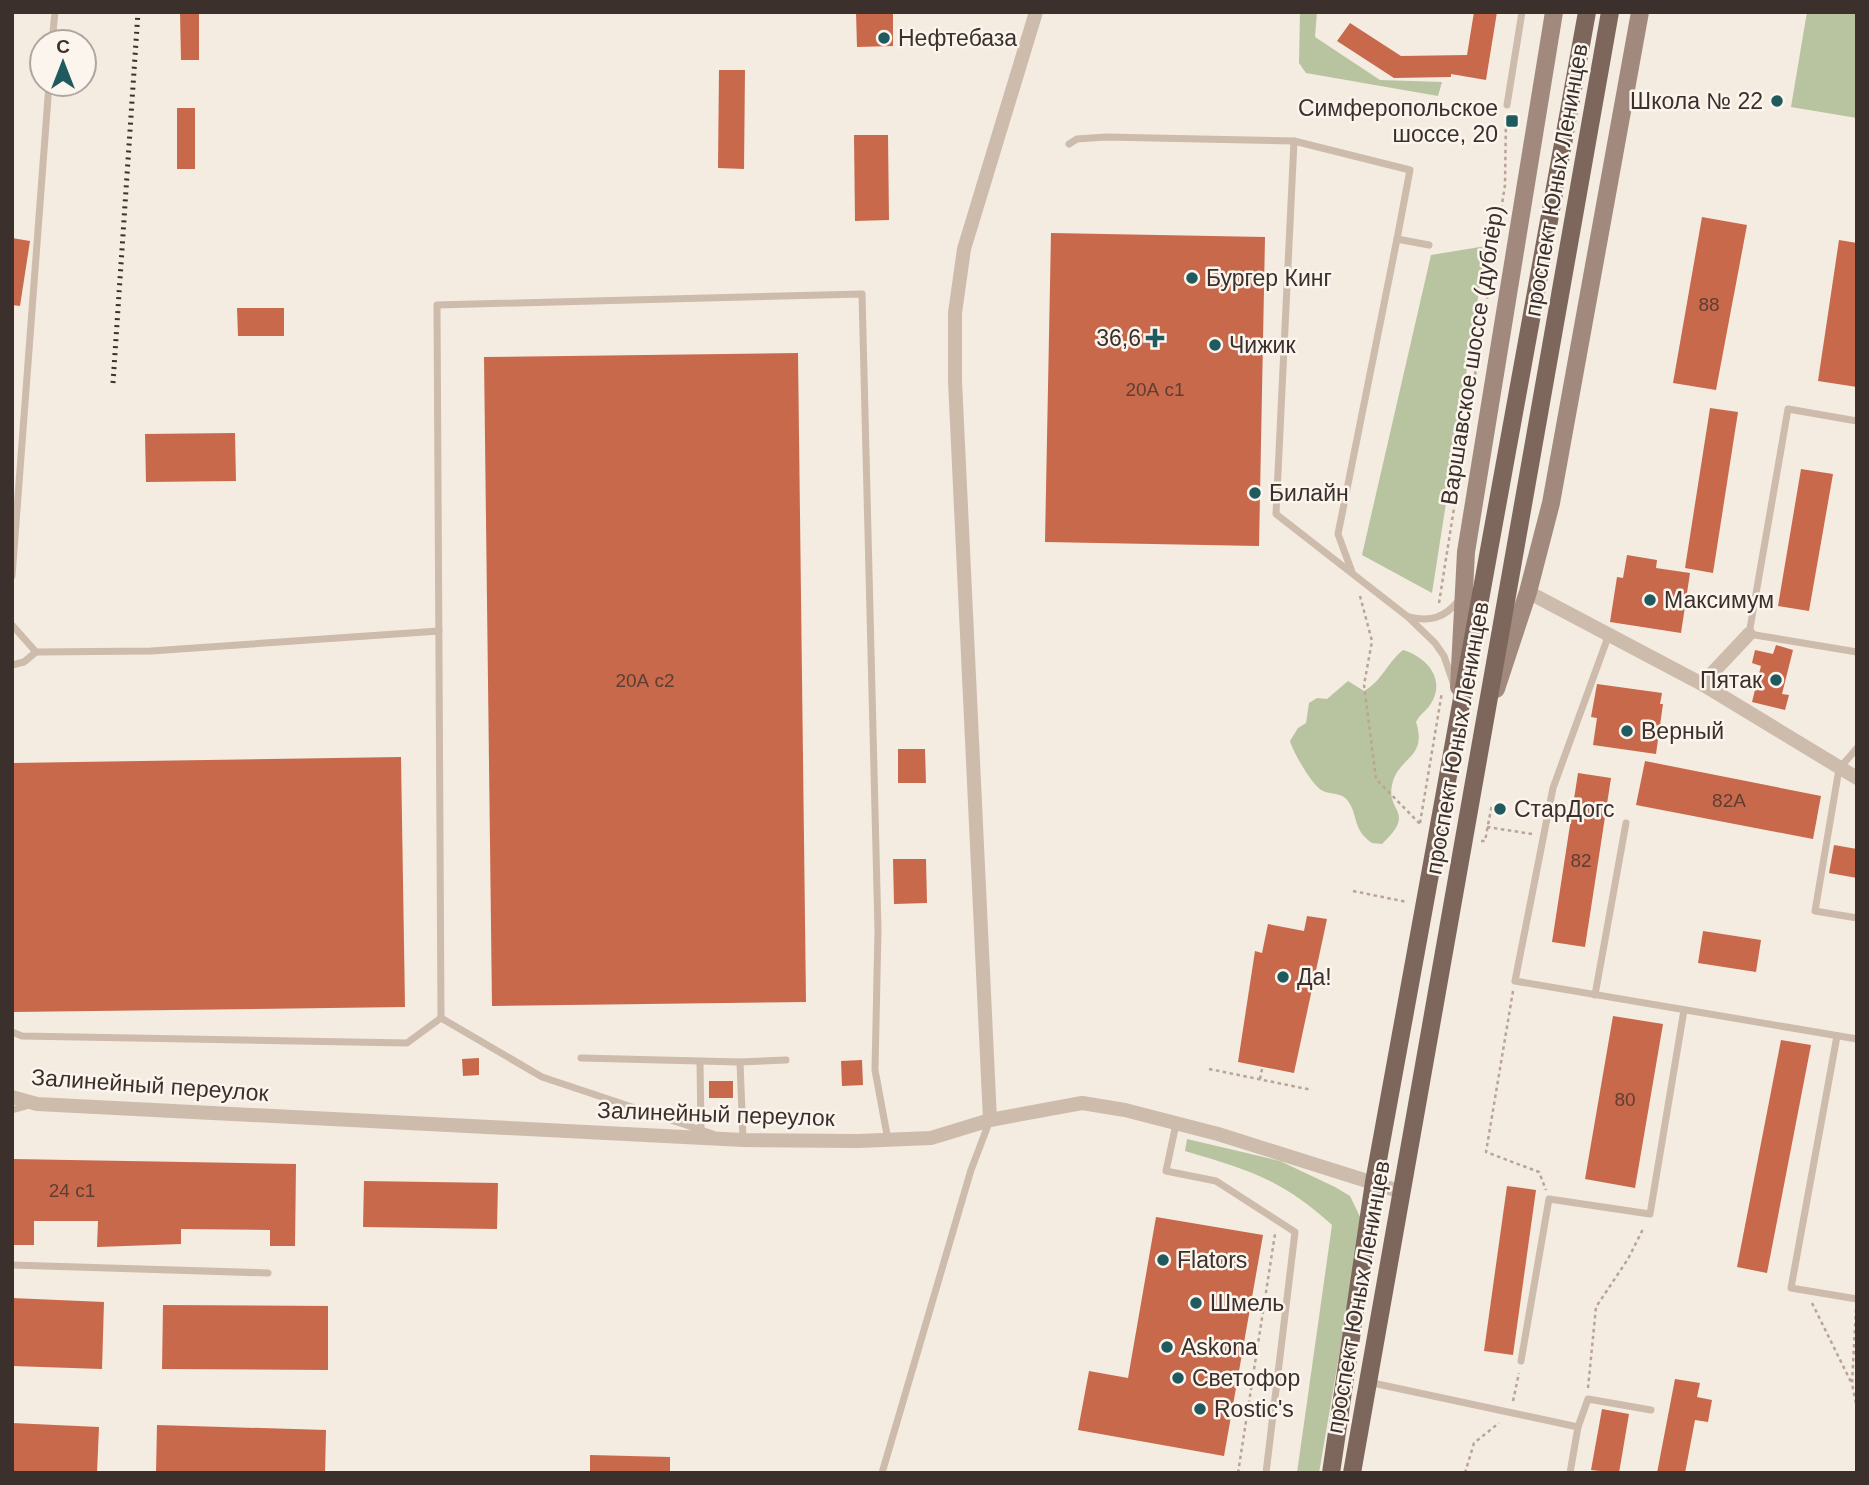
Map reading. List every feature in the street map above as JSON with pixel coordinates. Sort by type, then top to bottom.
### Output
[{"type":"main road","name":"Варшавское шоссе (дублёр)","points":[[1458,707],[1466,552],[1554,12]]},
{"type":"main road","name":"проспект Юных Ленинцев","points":[[1331,1473],[1374,1182],[1441,823],[1458,707],[1587,12]]},
{"type":"main road","name":"проспект Юных Ленинцев","points":[[1352,1473],[1610,12]]},
{"type":"main road","points":[[1487,716],[1528,592],[1551,503],[1640,12]]},
{"type":"street","points":[[990,1120],[955,381],[955,313],[964,249],[1036,12]]},
{"type":"street","points":[[1528,592],[1608,637],[1702,684],[1857,778]]},
{"type":"street","points":[[1702,684],[1749,634]]},
{"type":"street","name":"Залинейный переулок","points":[[12,1097],[37,1104],[743,1140],[931,1138],[990,1120],[1082,1103],[1176,1123],[1402,1192]]},
{"type":"lane","points":[[1507,104],[1522,12]]},
{"type":"lane","points":[[12,576],[48,98]]},
{"type":"lane","points":[[1069,144],[1077,139],[1106,137],[1294,141],[1410,170],[1338,534],[1353,574]]},
{"type":"lane","points":[[1294,141],[1276,514],[1408,617],[1444,656],[1458,707]]},
{"type":"lane","points":[[1397,239],[1429,245]]},
{"type":"lane","points":[[441,1018],[438,305],[862,294],[878,930],[875,1070],[888,1140]]},
{"type":"lane","points":[[1857,421],[1788,408],[1749,634],[1857,652]]},
{"type":"lane","points":[[1408,617],[1425,620],[1438,618],[1451,610],[1463,588]]},
{"type":"lane","points":[[12,625],[36,652]]},
{"type":"lane","points":[[12,665],[24,662],[36,652],[150,651],[439,631]]},
{"type":"lane","points":[[1608,637],[1553,789],[1515,981],[1857,1039]]},
{"type":"lane","points":[[1857,748],[1839,769],[1815,911],[1857,918]]},
{"type":"lane","points":[[1595,995],[1626,823]]},
{"type":"lane","points":[[1521,1361],[1549,1199],[1650,1214],[1684,1010]]},
{"type":"lane","points":[[12,1032],[22,1036],[407,1043],[441,1018]]},
{"type":"lane","points":[[441,1018],[542,1077],[727,1139]]},
{"type":"lane","points":[[1837,1036],[1791,1288],[1857,1301]]},
{"type":"lane","points":[[580,1058],[700,1062],[786,1060]]},
{"type":"lane","points":[[700,1062],[701,1130]]},
{"type":"lane","points":[[740,1062],[743,1140]]},
{"type":"lane","points":[[12,1110],[37,1104]]},
{"type":"lane","points":[[882,1473],[971,1170],[990,1120]]},
{"type":"lane","points":[[1176,1123],[1166,1171],[1216,1181],[1295,1232],[1266,1473]]},
{"type":"lane","points":[[12,1265],[268,1273]]},
{"type":"lane","points":[[1368,1382],[1578,1427]]},
{"type":"lane","points":[[1570,1473],[1578,1427],[1588,1399],[1651,1410]]},
{"type":"path","points":[[1438,618],[1505,185],[1507,104]]},
{"type":"path","points":[[1353,574],[1372,641],[1364,685],[1376,779],[1420,824]]},
{"type":"path","points":[[1419,830],[1442,689]]},
{"type":"path","points":[[1487,827],[1544,835]]},
{"type":"path","points":[[1353,891],[1407,903],[1409,889]]},
{"type":"path","points":[[1515,981],[1486,1152],[1539,1172],[1549,1199]]},
{"type":"path","points":[[1209,1069],[1312,1090]]},
{"type":"path","points":[[1260,1079],[1262,1069]]},
{"type":"path","points":[[1588,1399],[1596,1307],[1628,1259],[1650,1214]]},
{"type":"path","points":[[1238,1473],[1277,1220]]},
{"type":"path","points":[[1805,1291],[1852,1384],[1857,1408]]},
{"type":"path","points":[[1852,1384],[1857,1301]]},
{"type":"path","points":[[1465,1473],[1474,1443],[1511,1412],[1521,1361]]},
{"type":"green space","points":[[1300,12],[1317,12],[1315,37],[1380,80],[1442,82],[1438,96],[1306,73],[1299,63]]},
{"type":"green space","points":[[1807,12],[1857,12],[1857,118],[1791,107]]},
{"type":"green space","points":[[1486,246],[1432,593],[1362,555],[1431,255]]},
{"type":"green space","points":[[1403,650],[1420,658],[1432,671],[1435,678],[1435,696],[1416,722],[1419,734],[1415,751],[1395,775],[1392,785],[1391,794],[1399,818],[1397,825],[1382,844],[1372,843],[1361,833],[1348,801],[1343,796],[1323,791],[1314,783],[1290,741],[1298,728],[1306,723],[1309,703],[1317,698],[1327,699],[1348,681],[1364,691]]},
{"type":"green space","points":[[1187,1139],[1280,1161],[1350,1196],[1362,1221],[1319,1473],[1297,1473],[1332,1225],[1280,1186],[1228,1164],[1185,1151]]},
{"type":"building","points":[[180,12],[199,12],[199,60],[181,60]]},
{"type":"building","points":[[856,12],[893,12],[893,46],[857,47]]},
{"type":"building","points":[[1474,12],[1497,12],[1486,80],[1451,74],[1451,77],[1394,78],[1337,41],[1350,23],[1401,56],[1467,55]]},
{"type":"building","points":[[719,70],[745,70],[744,169],[718,168]]},
{"type":"building","points":[[177,108],[195,108],[195,169],[177,169]]},
{"type":"building","points":[[854,135],[888,135],[889,220],[855,221]]},
{"type":"building","points":[[1702,217],[1747,225],[1716,390],[1673,383]]},
{"type":"building","points":[[1051,233],[1265,237],[1259,546],[1045,542]]},
{"type":"building","points":[[12,238],[30,241],[20,306],[12,305]]},
{"type":"building","points":[[1839,240],[1857,243],[1857,387],[1818,381]]},
{"type":"building","points":[[237,308],[284,308],[284,336],[238,336]]},
{"type":"building","points":[[798,353],[806,1002],[492,1006],[484,357]]},
{"type":"building","points":[[1710,408],[1738,412],[1713,573],[1685,568]]},
{"type":"building","points":[[235,433],[236,481],[146,482],[145,434]]},
{"type":"building","points":[[1801,469],[1833,474],[1809,611],[1778,606]]},
{"type":"building","name":"Максимум","points":[[1627,555],[1657,560],[1656,568],[1690,573],[1681,633],[1610,622],[1617,577],[1623,578]]},
{"type":"building","points":[[1776,645],[1793,650],[1782,694],[1789,695],[1785,710],[1752,702],[1761,666],[1752,663],[1755,650],[1773,654]]},
{"type":"building","name":"Верный","points":[[1597,684],[1662,693],[1656,754],[1593,745],[1597,718],[1591,717]]},
{"type":"building","points":[[898,749],[925,749],[926,783],[898,783]]},
{"type":"building","points":[[401,757],[405,1007],[12,1012],[12,763]]},
{"type":"building","points":[[1645,761],[1821,796],[1813,839],[1636,805]]},
{"type":"building","points":[[1578,773],[1611,778],[1585,947],[1552,942]]},
{"type":"building","points":[[1834,845],[1857,849],[1857,878],[1829,873]]},
{"type":"building","points":[[893,859],[926,859],[927,903],[894,904]]},
{"type":"building","name":"Да!","points":[[1307,916],[1327,919],[1294,1073],[1238,1062],[1255,951],[1262,953],[1268,924],[1304,931]]},
{"type":"building","points":[[1703,931],[1761,940],[1756,972],[1698,963]]},
{"type":"building","points":[[1613,1016],[1663,1024],[1635,1188],[1585,1179]]},
{"type":"building","points":[[1781,1040],[1811,1045],[1767,1273],[1737,1267]]},
{"type":"building","points":[[479,1058],[479,1075],[463,1076],[462,1059]]},
{"type":"building","points":[[862,1060],[863,1085],[842,1086],[841,1061]]},
{"type":"building","points":[[709,1081],[733,1081],[733,1098],[709,1098]]},
{"type":"building","points":[[12,1159],[296,1164],[295,1246],[270,1246],[270,1230],[181,1229],[181,1244],[97,1247],[98,1221],[34,1221],[34,1245],[12,1245]]},
{"type":"building","points":[[364,1181],[498,1183],[497,1229],[363,1227]]},
{"type":"building","points":[[1507,1186],[1536,1190],[1513,1355],[1484,1351]]},
{"type":"building","name":"Шмель","points":[[1156,1217],[1263,1235],[1224,1456],[1078,1430],[1089,1371],[1128,1378]]},
{"type":"building","points":[[12,1298],[104,1302],[102,1369],[12,1366]]},
{"type":"building","points":[[163,1305],[328,1306],[328,1370],[162,1369]]},
{"type":"building","points":[[1675,1379],[1700,1383],[1697,1397],[1712,1400],[1708,1422],[1695,1420],[1685,1473],[1657,1473]]},
{"type":"building","points":[[1602,1409],[1629,1414],[1619,1473],[1591,1470]]},
{"type":"building","points":[[12,1423],[99,1427],[97,1473],[12,1473]]},
{"type":"building","points":[[157,1425],[326,1430],[325,1473],[156,1473]]},
{"type":"building","points":[[590,1455],[670,1457],[670,1473],[590,1473]]},
{"type":"railway","points":[[113,383],[138,12]]},
{"type":"place","name":"Нефтебаза","points":[[884,38]]},
{"type":"place","name":"Школа № 22","points":[[1777,101]]},
{"type":"place","name":"Симферопольское шоссе, 20","points":[[1512,121]]},
{"type":"place","name":"Бургер Кинг","points":[[1192,278]]},
{"type":"place","name":"36,6","points":[[1155,338]]},
{"type":"place","name":"Чижик","points":[[1215,345]]},
{"type":"place","name":"Билайн","points":[[1255,493]]},
{"type":"place","name":"Максимум","points":[[1650,600]]},
{"type":"place","name":"Пятак","points":[[1776,680]]},
{"type":"place","name":"Верный","points":[[1627,731]]},
{"type":"place","name":"СтарДогс","points":[[1500,809]]},
{"type":"place","name":"Да!","points":[[1283,977]]},
{"type":"place","name":"Flators","points":[[1163,1260]]},
{"type":"place","name":"Шмель","points":[[1196,1303]]},
{"type":"place","name":"Askona","points":[[1167,1347]]},
{"type":"place","name":"Светофор","points":[[1178,1378]]},
{"type":"place","name":"Rostic's","points":[[1200,1409]]}]
